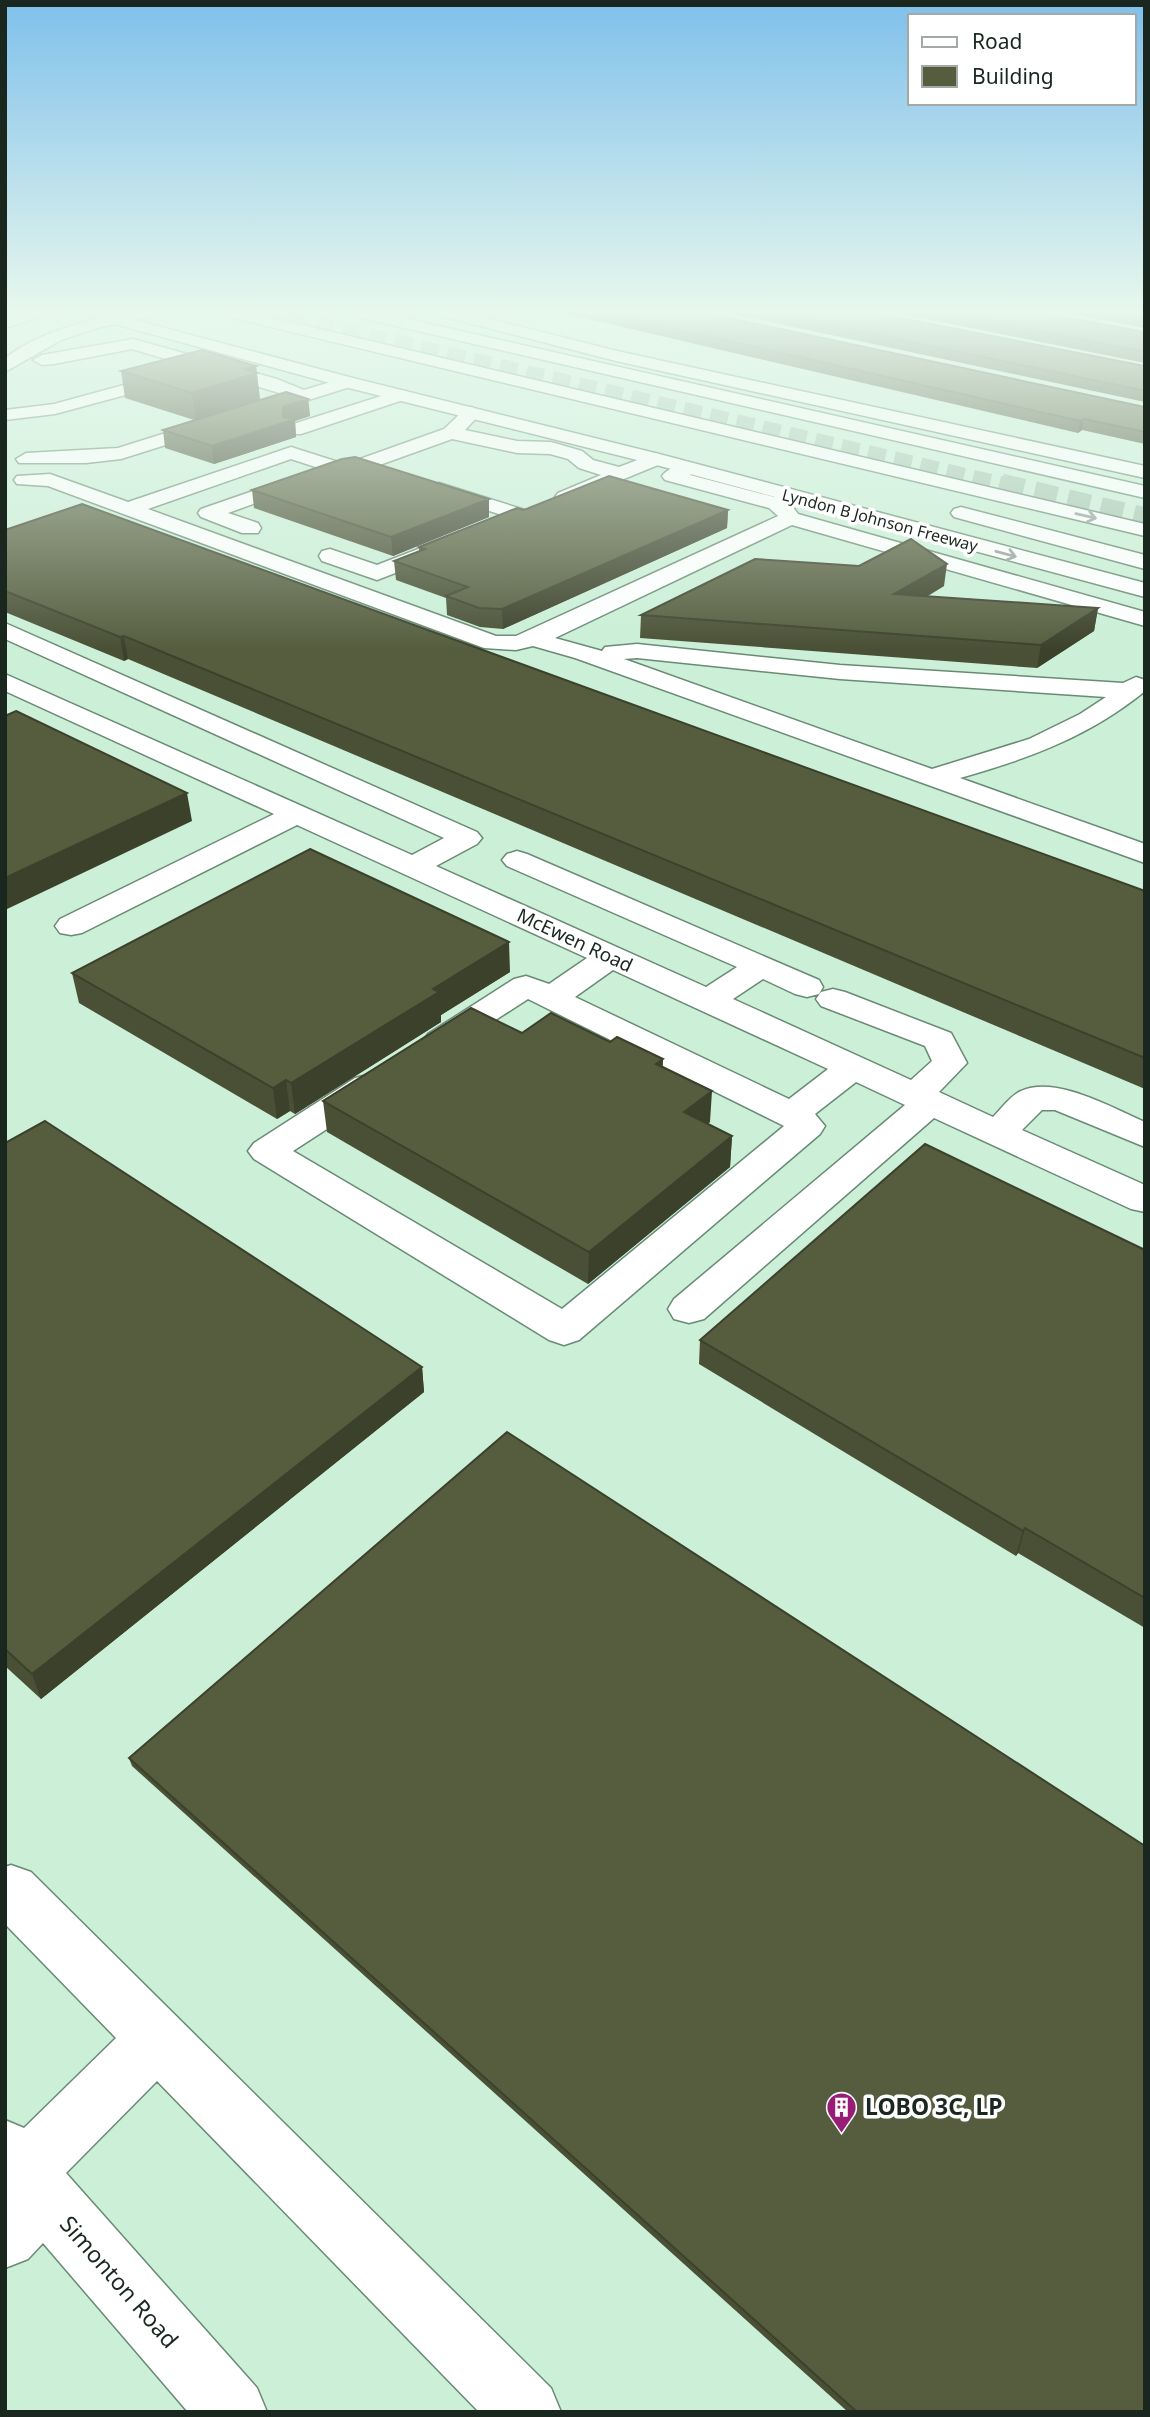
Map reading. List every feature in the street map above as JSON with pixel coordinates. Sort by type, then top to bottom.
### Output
[{"type":"main road","points":[[9,425],[21,478]]},
{"type":"main road","points":[[21,478],[64,456],[96,458],[121,453],[212,425]]},
{"type":"main road","points":[[294,430],[310,425]]},
{"type":"main road","points":[[268,534],[208,513],[337,468],[366,464],[451,433],[460,425]]},
{"type":"main road","points":[[519,425],[656,459],[672,476],[786,506],[906,551],[1145,619]]},
{"type":"main road","points":[[560,425],[973,528],[1145,562]]},
{"type":"main road","points":[[625,425],[667,436]]},
{"type":"main road","points":[[699,425],[1145,530]]},
{"type":"main road","points":[[853,425],[1145,492]]},
{"type":"main road","points":[[930,425],[1145,472]]},
{"type":"main road","points":[[451,433],[517,447],[551,448],[575,455],[586,464],[621,474]]},
{"type":"main road","points":[[130,508],[291,453],[337,468]]},
{"type":"main road","points":[[489,528],[656,459]]},
{"type":"main road","points":[[366,464],[396,473]]},
{"type":"main road","points":[[21,478],[50,480],[204,534],[493,643],[533,639],[584,653],[1145,855]]},
{"type":"main road","points":[[421,484],[521,515]]},
{"type":"main road","points":[[742,518],[786,506]]},
{"type":"main road","points":[[533,639],[786,506]]},
{"type":"main road","name":"Lyndon B Johnson Freeway","points":[[786,506],[934,535],[1145,590]]},
{"type":"main road","points":[[937,507],[1145,562]]},
{"type":"main road","points":[[204,534],[237,523]]},
{"type":"main road","points":[[906,551],[934,535]]},
{"type":"main road","points":[[315,550],[377,573],[464,538]]},
{"type":"main road","points":[[5,630],[467,838],[413,866]]},
{"type":"main road","points":[[584,653],[637,651],[840,672],[1137,684]]},
{"type":"main road","points":[[17,695],[87,667]]},
{"type":"main road","points":[[929,778],[1010,756],[1070,731],[1137,684]]},
{"type":"main road","name":"McEwen Road","points":[[17,695],[64,708],[99,723],[1145,1200]]},
{"type":"main road","points":[[99,723],[158,699]]},
{"type":"main road","points":[[239,787],[293,760]]},
{"type":"main road","points":[[315,856],[339,833],[383,800]]},
{"type":"main road","points":[[71,926],[298,814]]},
{"type":"main road","points":[[517,860],[820,993],[939,1040],[950,1063],[922,1098],[690,1310]]},
{"type":"main road","points":[[504,908],[557,877]]},
{"type":"main road","points":[[551,998],[611,957]]},
{"type":"main road","points":[[708,1001],[761,965]]},
{"type":"main road","points":[[526,986],[551,998],[792,1114],[807,1126],[564,1330],[267,1151],[526,986]]},
{"type":"main road","points":[[792,1114],[854,1067]]},
{"type":"main road","points":[[998,1133],[1032,1099],[1060,1099],[1145,1136]]},
{"type":"main road","points":[[11,1891],[527,2412]]},
{"type":"main road","points":[[20,2189],[157,2039]]},
{"type":"main road","name":"Simonton Road","points":[[20,2189],[233,2412]]},
{"type":"building","points":[[180,425],[277,425],[212,446],[163,430]]},
{"type":"building","points":[[1111,425],[1145,425],[1145,432]]},
{"type":"building","points":[[355,457],[489,499],[391,537],[252,490]]},
{"type":"building","points":[[609,476],[728,510],[502,609],[479,608],[446,596],[468,587],[394,561],[425,549],[419,547],[517,508],[524,510]]},
{"type":"building","points":[[82,504],[1145,891],[1145,1058],[124,636],[120,637],[5,591],[5,530]]},
{"type":"building","points":[[911,539],[947,564],[894,594],[1098,608],[1041,645],[641,615],[755,559],[859,566]]},
{"type":"building","points":[[16,711],[187,793],[5,878],[5,716]]},
{"type":"building","points":[[310,849],[509,942],[433,989],[439,992],[291,1083],[286,1080],[273,1088],[72,973]]},
{"type":"building","points":[[471,1008],[522,1033],[551,1013],[610,1042],[617,1037],[663,1059],[656,1064],[712,1091],[684,1112],[732,1136],[589,1252],[323,1101]]},
{"type":"building","points":[[45,1121],[422,1367],[32,1674],[5,1649],[5,1143]]},
{"type":"building","points":[[925,1144],[1145,1250],[1145,1598],[1025,1528],[1023,1531],[700,1340]]},
{"type":"building","name":"LOBO 3C, LP","points":[[507,1432],[1145,1846],[1145,2412],[857,2412],[129,1758]]},
{"type":"tunnel","points":[[743,425],[1008,487]]},
{"type":"tunnel","points":[[1001,485],[1145,519]]},
{"type":"place","name":"LOBO 3C, LP","points":[[842,2134]]}]
